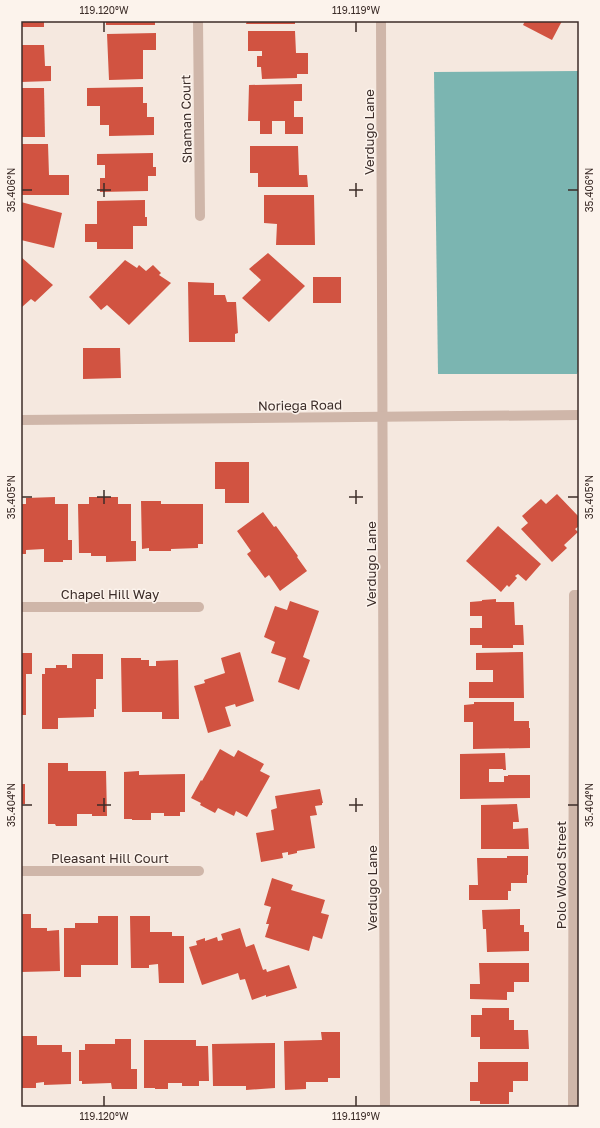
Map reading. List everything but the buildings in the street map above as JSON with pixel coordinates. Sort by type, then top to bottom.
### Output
[{"type":"street","name":"Shaman Court","points":[[198,21],[200,216]]},
{"type":"street","name":"Verdugo Lane","points":[[381,21],[385,1107]]},
{"type":"street","name":"Noriega Road","points":[[21,420],[579,415]]},
{"type":"street","name":"Polo Wood Street","points":[[573,1107],[577,595]]},
{"type":"street","name":"Chapel Hill Way","points":[[21,607],[199,607]]},
{"type":"street","name":"Pleasant Hill Court","points":[[21,871],[199,871]]},
{"type":"water","points":[[579,71],[579,369],[577,374],[438,374],[434,72]]}]
